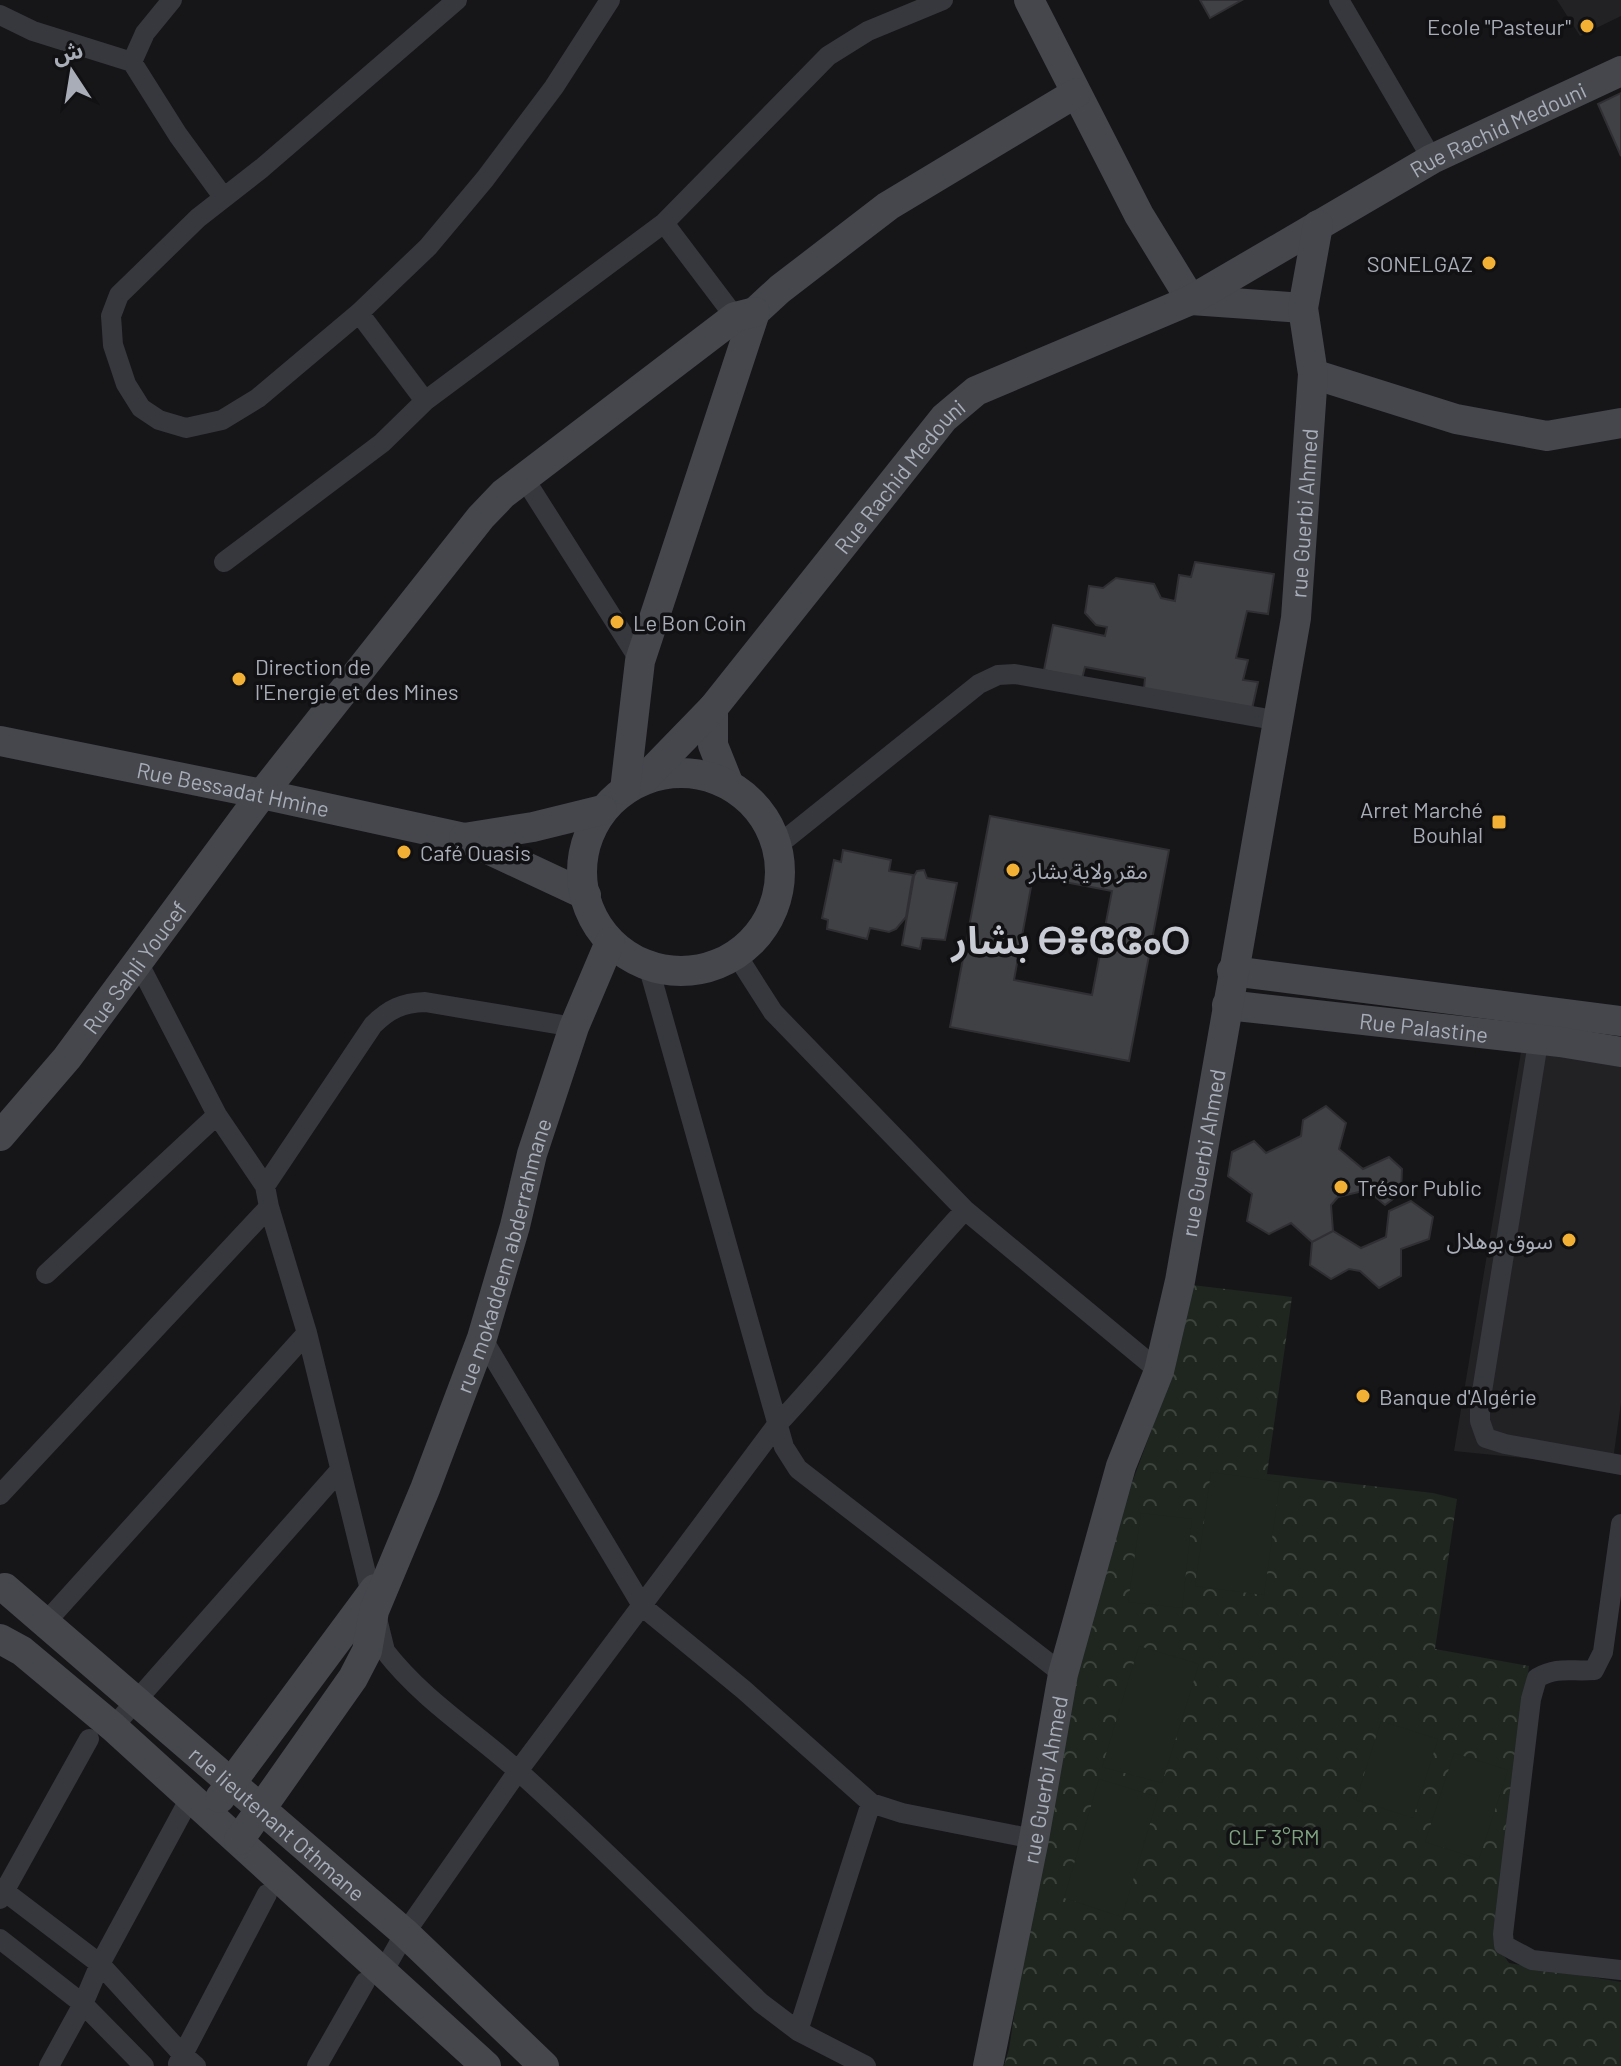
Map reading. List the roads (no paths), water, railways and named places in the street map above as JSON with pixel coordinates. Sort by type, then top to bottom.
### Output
[{"type":"main road","points":[[1029,0],[1139,215],[1191,300],[1303,308]]},
{"type":"main road","name":"Rue Rachid Medouni","points":[[634,785],[713,708],[944,418],[960,402],[976,391],[1191,300],[1432,159],[1621,71]]},
{"type":"main road","name":"Rue Sahli Youcef","points":[[0,1136],[67,1058],[262,794],[481,517],[503,494],[888,206],[1076,93]]},
{"type":"main road","name":"rue Guerbi Ahmed","points":[[988,2066],[1034,1839],[1063,1674],[1121,1466],[1159,1371],[1180,1281],[1296,618],[1313,374],[1303,308],[1318,225]]},
{"type":"main road","points":[[634,785],[640,661],[745,314]]},
{"type":"main road","points":[[1313,374],[1456,419],[1547,436],[1621,423]]},
{"type":"main road","points":[[713,708],[713,745],[729,785]]},
{"type":"main road","name":"Rue Bessadat Hmine","points":[[0,741],[464,838],[586,895]]},
{"type":"main road","points":[[672,773],[701,775],[729,785],[750,800],[767,821],[777,846],[780,870],[778,895],[769,918],[755,938],[736,954],[713,966],[688,970],[648,965],[634,959],[610,942],[589,910],[581,873],[588,837],[602,810],[634,785],[672,773]]},
{"type":"main road","name":"Rue Bessadat Hmine","points":[[464,838],[533,827],[602,810]]},
{"type":"main road","name":"rue mokaddem abderrahmane","points":[[196,1811],[231,1784],[372,1603],[393,1570],[482,1338],[515,1226],[532,1154],[574,1027],[610,942]]},
{"type":"main road","name":"Rue Palastine","points":[[1232,971],[1621,1021]]},
{"type":"main road","name":"Rue Palastine","points":[[1227,1005],[1560,1042],[1621,1052]]},
{"type":"main road","points":[[0,1628],[8,1615],[9,1601],[3,1585]]},
{"type":"main road","name":"rue lieutenant Othmane","points":[[3,1585],[405,1933],[544,2066]]},
{"type":"main road","points":[[239,1840],[353,1678],[367,1651],[372,1603]]},
{"type":"main road","name":"rue lieutenant Othmane","points":[[0,1639],[22,1651],[101,1733],[196,1811],[239,1840],[374,1977],[486,2066]]},
{"type":"street","points":[[132,62],[145,33],[172,0]]},
{"type":"street","points":[[457,0],[366,81],[325,111],[164,249],[119,295],[111,316],[113,345],[126,384],[141,408],[159,420],[186,428],[222,420],[258,398],[359,313],[428,247],[485,179],[554,87],[610,0]]},
{"type":"street","points":[[224,562],[382,443],[425,401],[664,223],[828,56],[868,31],[943,0]]},
{"type":"street","points":[[1339,0],[1432,159]]},
{"type":"street","points":[[0,15],[33,31],[132,62],[178,135],[224,198]]},
{"type":"street","points":[[664,223],[745,314]]},
{"type":"street","points":[[359,313],[425,401]]},
{"type":"street","points":[[524,478],[640,661]]},
{"type":"street","points":[[777,846],[979,684],[998,675],[1015,674],[1280,721]]},
{"type":"street","points":[[736,954],[773,1012],[965,1210],[1159,1371]]},
{"type":"street","points":[[138,962],[217,1115],[267,1196],[307,1333],[385,1651],[397,1666],[518,1771],[761,2003],[798,2031],[866,2066]]},
{"type":"street","points":[[648,965],[784,1447],[798,1469],[1063,1674]]},
{"type":"street","points":[[0,1495],[267,1196],[373,1025],[387,1011],[408,1003],[425,1002],[574,1027]]},
{"type":"street","points":[[1547,1011],[1537,1041],[1480,1404],[1480,1421],[1486,1438],[1495,1441],[1621,1465]]},
{"type":"street","points":[[46,1274],[217,1115]]},
{"type":"street","points":[[317,2066],[374,1977],[518,1771],[776,1426],[825,1374],[907,1273],[965,1210]]},
{"type":"street","points":[[45,1623],[307,1333]]},
{"type":"street","points":[[482,1338],[643,1607],[744,1690],[871,1803],[902,1813],[1034,1839]]},
{"type":"street","points":[[267,1894],[185,2062],[100,1964],[1,1893],[101,1733],[135,1700],[340,1470]]},
{"type":"street","points":[[1621,1524],[1603,1652],[1594,1670],[1565,1668],[1537,1678],[1531,1699],[1503,1934],[1504,1945],[1532,1960],[1621,1970]]},
{"type":"street","points":[[798,2031],[871,1803]]},
{"type":"street","points":[[49,2066],[83,2004],[100,1964],[196,1811]]},
{"type":"street","points":[[0,1939],[83,2004],[144,2066]]},
{"type":"place","name":"Ecole \"Pasteur\"","points":[[1587,26]]},
{"type":"place","name":"SONELGAZ","points":[[1489,263]]},
{"type":"place","name":"Le Bon Coin","points":[[617,622]]},
{"type":"place","name":"Direction de l'Energie et des Mines","points":[[239,679]]},
{"type":"place","name":"Arret Marché Bouhlal","points":[[1499,822]]},
{"type":"place","name":"Café Ouasis","points":[[404,852]]},
{"type":"place","name":"مقر ولاية بشار","points":[[1013,870]]},
{"type":"place","name":"Trésor Public","points":[[1341,1187]]},
{"type":"place","name":"سوق بوهلال","points":[[1569,1240]]},
{"type":"place","name":"Banque d'Algérie","points":[[1363,1396]]},
{"type":"district","name":"بشار ⴱⴻⵛⵛⴰⵔ","points":[[1071,939]]},
{"type":"park label","name":"CLF 3°RM","points":[[1274,1836]]}]
